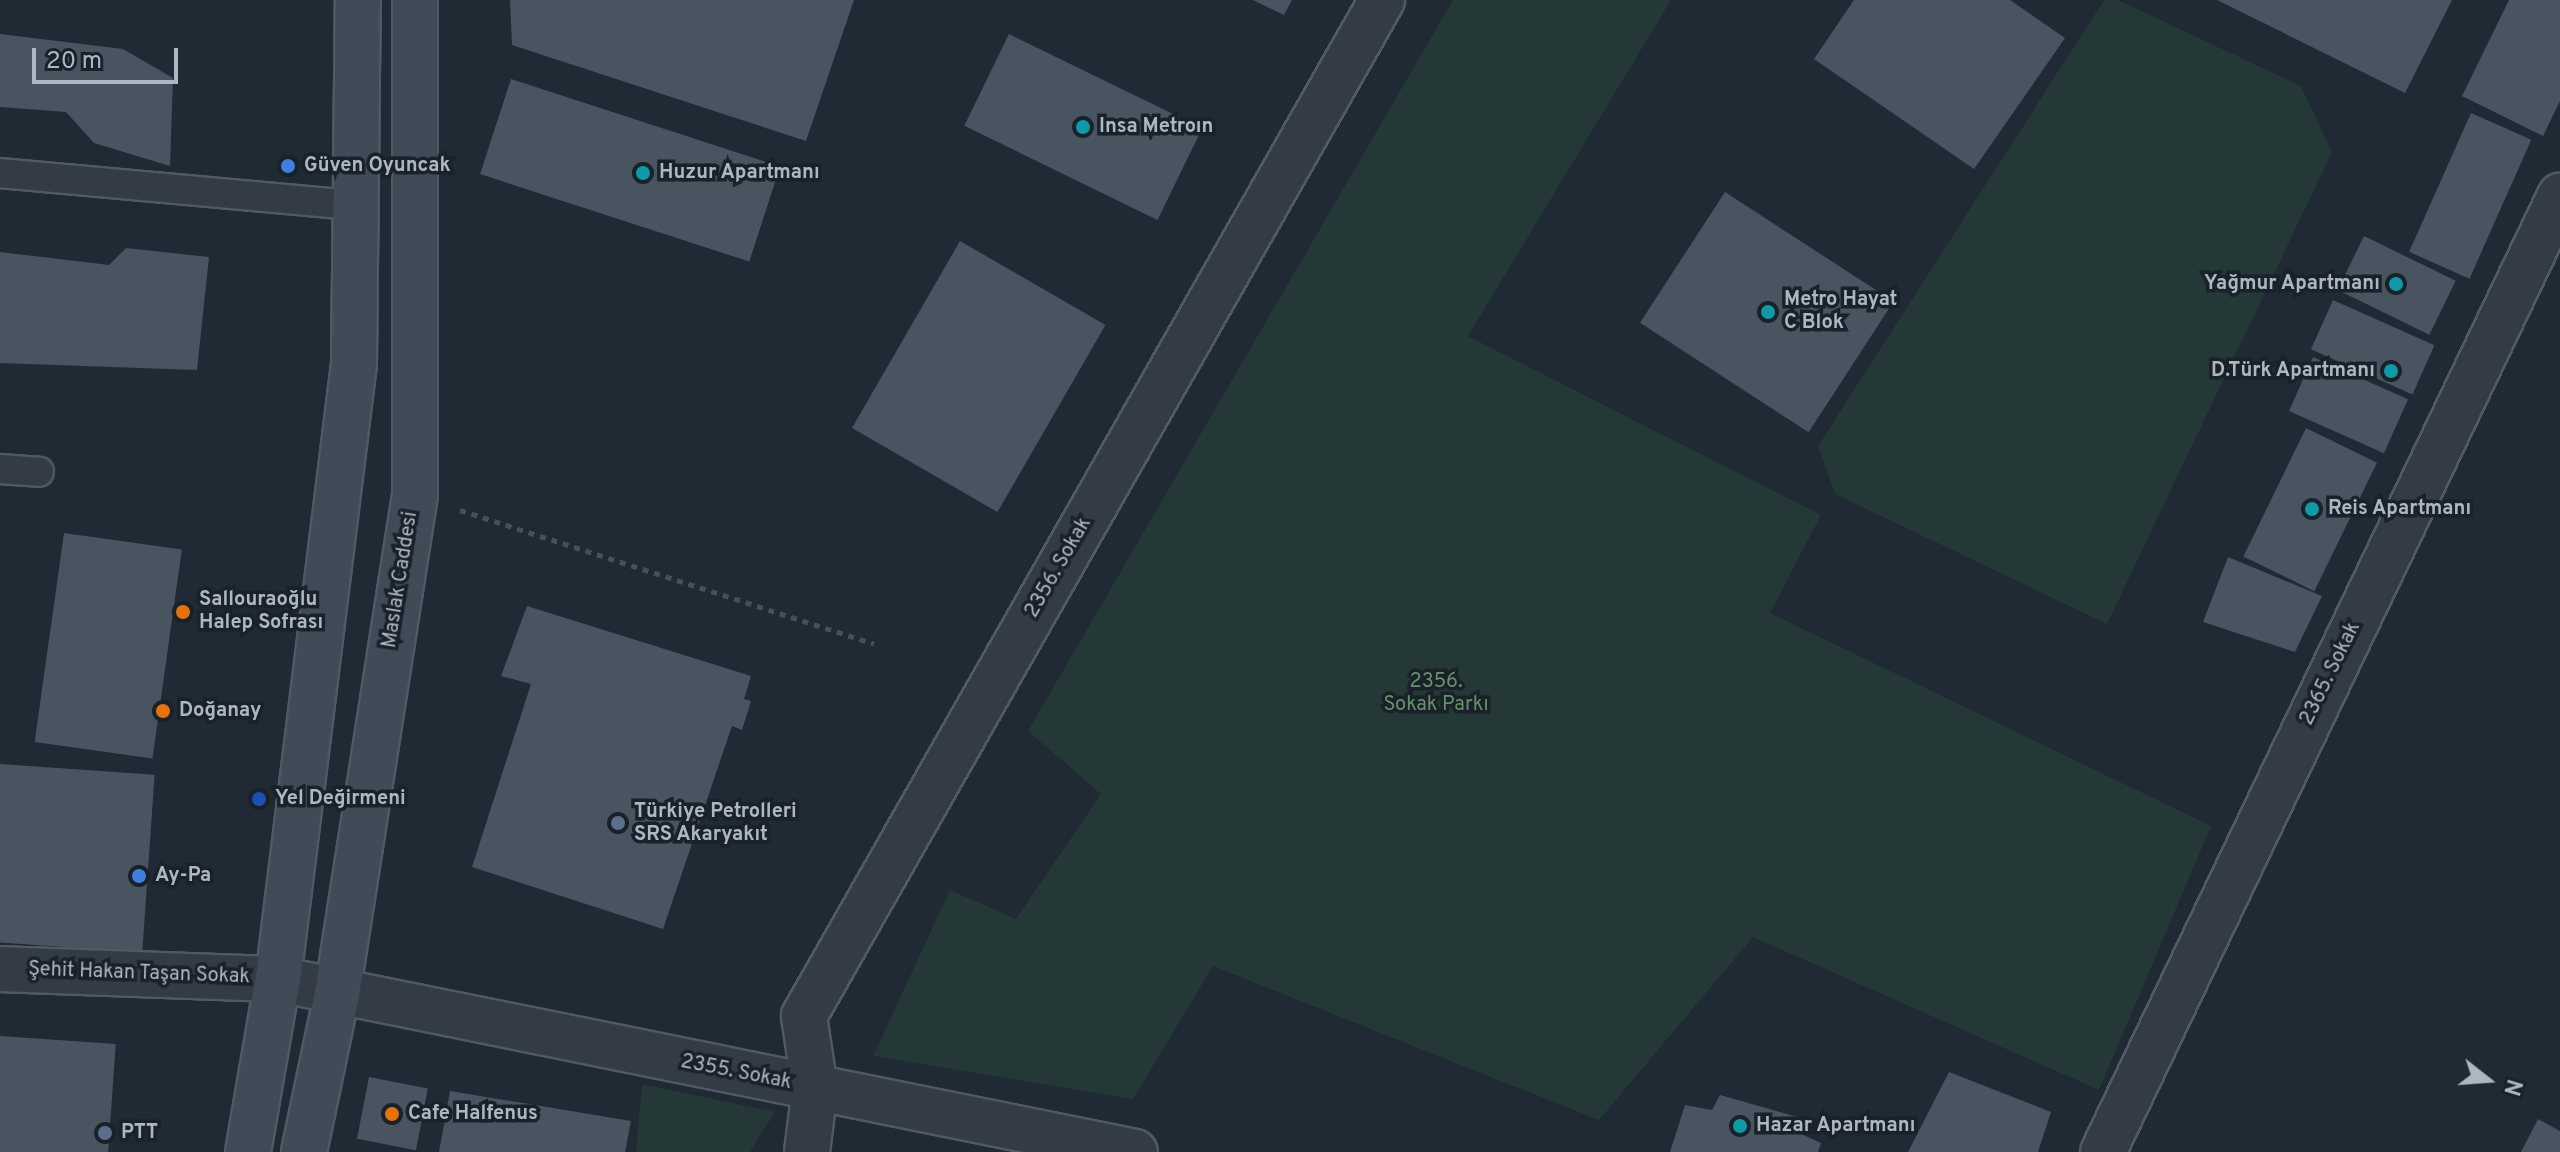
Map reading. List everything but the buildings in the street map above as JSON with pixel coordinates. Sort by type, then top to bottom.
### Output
[{"type":"main road","points":[[248,1152],[278,979],[354,364],[358,0]]},
{"type":"main road","name":"Maslak Caddesi","points":[[304,1152],[337,994],[415,495],[415,0]]},
{"type":"street","name":"2356. Sokak","points":[[807,1152],[815,1089],[804,1016],[1382,0]]},
{"type":"street","name":"2365. Sokak","points":[[2103,1152],[2560,196]]},
{"type":"street","name":"Şehit Hakan Taşan Sokak","points":[[0,969],[278,979],[337,994]]},
{"type":"street","name":"2355. Sokak","points":[[337,994],[1126,1151]]},
{"type":"lane","points":[[0,173],[355,205]]},
{"type":"lane","points":[[0,469],[39,472]]},
{"type":"path","points":[[415,495],[874,644]]},
{"type":"green space","name":"2356. Sokak Parkı","points":[[1453,0],[1671,0],[1468,336],[1821,515],[1770,613],[2211,826],[2099,1090],[1753,937],[1599,1120],[1213,966],[1133,1099],[873,1056],[950,890],[1016,919],[1101,794],[1028,731]]},
{"type":"green space","points":[[2104,0],[2118,0],[2301,86],[2332,152],[2107,624],[1835,494],[1818,446]]},
{"type":"green space","points":[[642,1084],[775,1112],[750,1152],[636,1152]]},
{"type":"place","name":"Insa Metroın","points":[[1083,127]]},
{"type":"place","name":"Güven Oyuncak","points":[[288,166]]},
{"type":"place","name":"Huzur Apartmanı","points":[[643,173]]},
{"type":"place","name":"Yağmur Apartmanı","points":[[2396,284]]},
{"type":"place","name":"Metro Hayat C Blok","points":[[1768,312]]},
{"type":"place","name":"D.Türk Apartmanı","points":[[2391,371]]},
{"type":"place","name":"Reis Apartmanı","points":[[2312,509]]},
{"type":"place","name":"Sallouraoğlu Halep Sofrası","points":[[183,612]]},
{"type":"place","name":"Doğanay","points":[[163,711]]},
{"type":"place","name":"Yel Değirmeni","points":[[259,799]]},
{"type":"place","name":"Türkiye Petrolleri SRS Akaryakıt","points":[[618,823]]},
{"type":"place","name":"Ay-Pa","points":[[139,876]]},
{"type":"place","name":"Cafe Halfenus","points":[[392,1114]]},
{"type":"place","name":"Hazar Apartmanı","points":[[1740,1126]]},
{"type":"place","name":"PTT","points":[[105,1133]]}]
